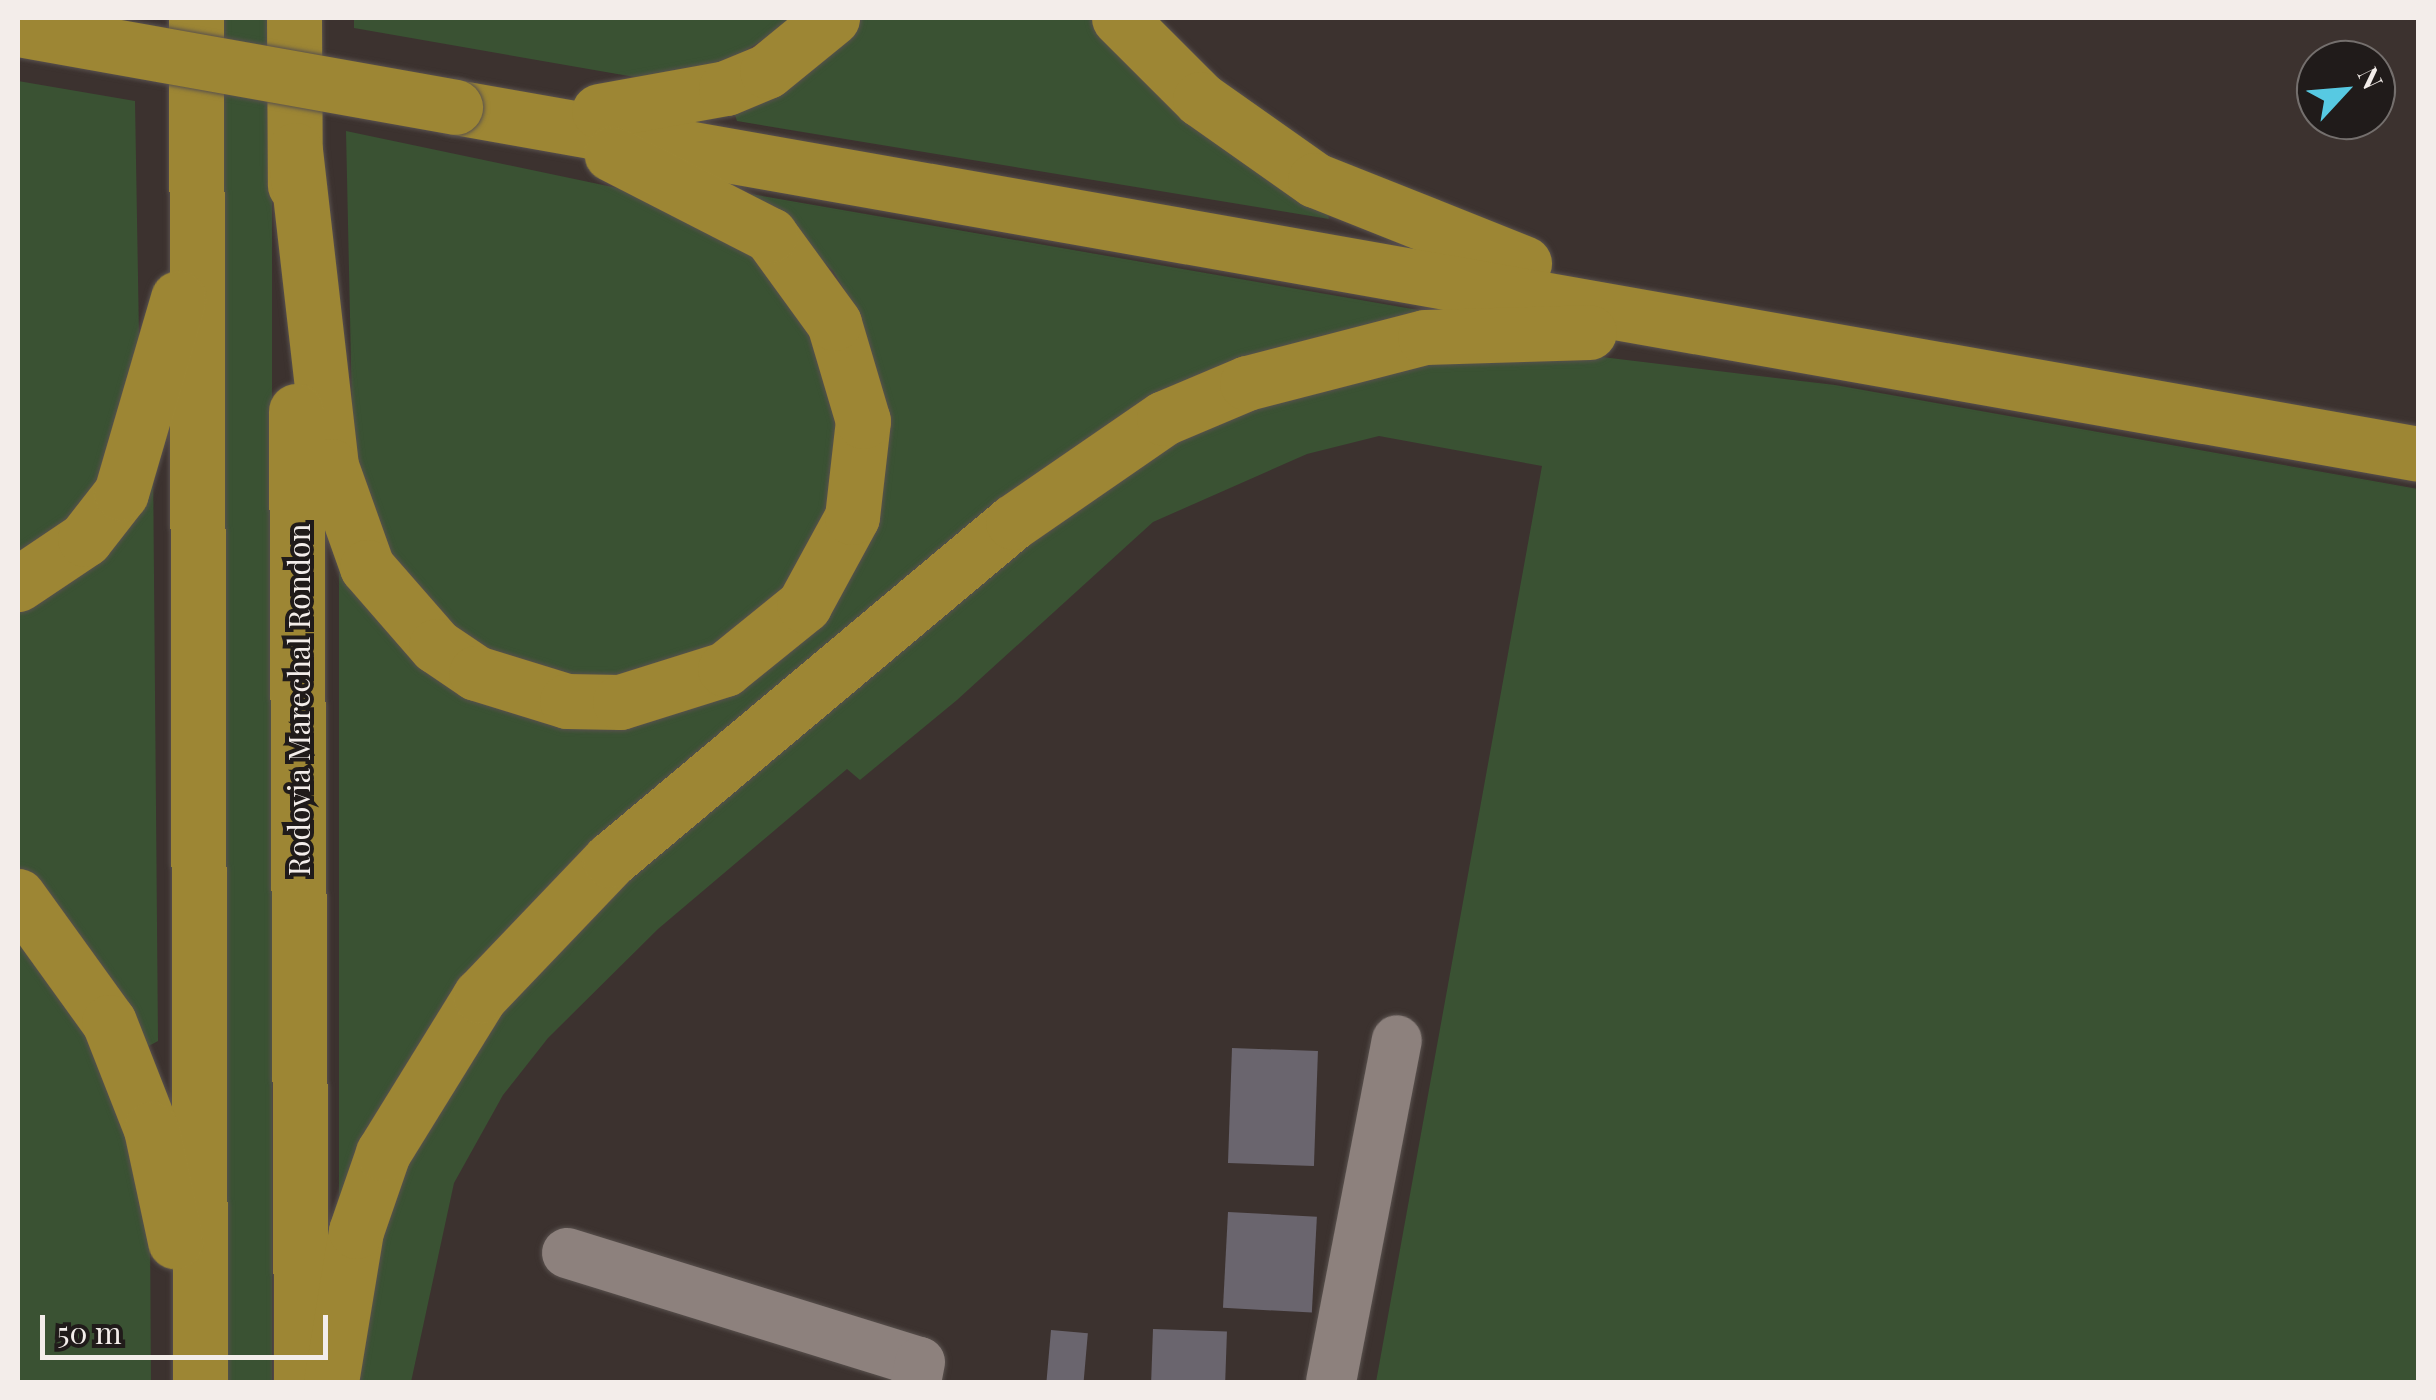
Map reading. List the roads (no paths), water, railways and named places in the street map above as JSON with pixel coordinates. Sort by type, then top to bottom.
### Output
[{"type":"highway","points":[[196,18],[200,1382]]},
{"type":"highway","name":"Rodovia Marechal Rondon","points":[[294,18],[300,1382]]},
{"type":"highway","points":[[521,117],[688,101],[767,72],[832,18]]},
{"type":"highway","points":[[1118,18],[1258,145],[1382,213],[1767,335]]},
{"type":"highway","points":[[18,28],[1767,335],[2418,454]]},
{"type":"highway","points":[[295,150],[330,466],[367,566],[436,646],[476,673],[567,701],[620,702],[724,670],[804,605],[852,517],[863,421],[834,322],[770,235],[678,181],[521,117]]},
{"type":"highway","points":[[18,584],[85,539],[121,492],[196,227]]},
{"type":"highway","points":[[331,1382],[356,1230],[383,1153],[480,996],[610,860],[1082,469],[1164,418],[1344,351],[1510,330],[1767,335]]},
{"type":"highway","points":[[18,896],[77,968],[132,1075],[170,1203],[191,1382]]},
{"type":"lane","points":[[1331,1382],[1397,1040]]},
{"type":"lane","points":[[567,1254],[920,1362],[916,1382]]}]
